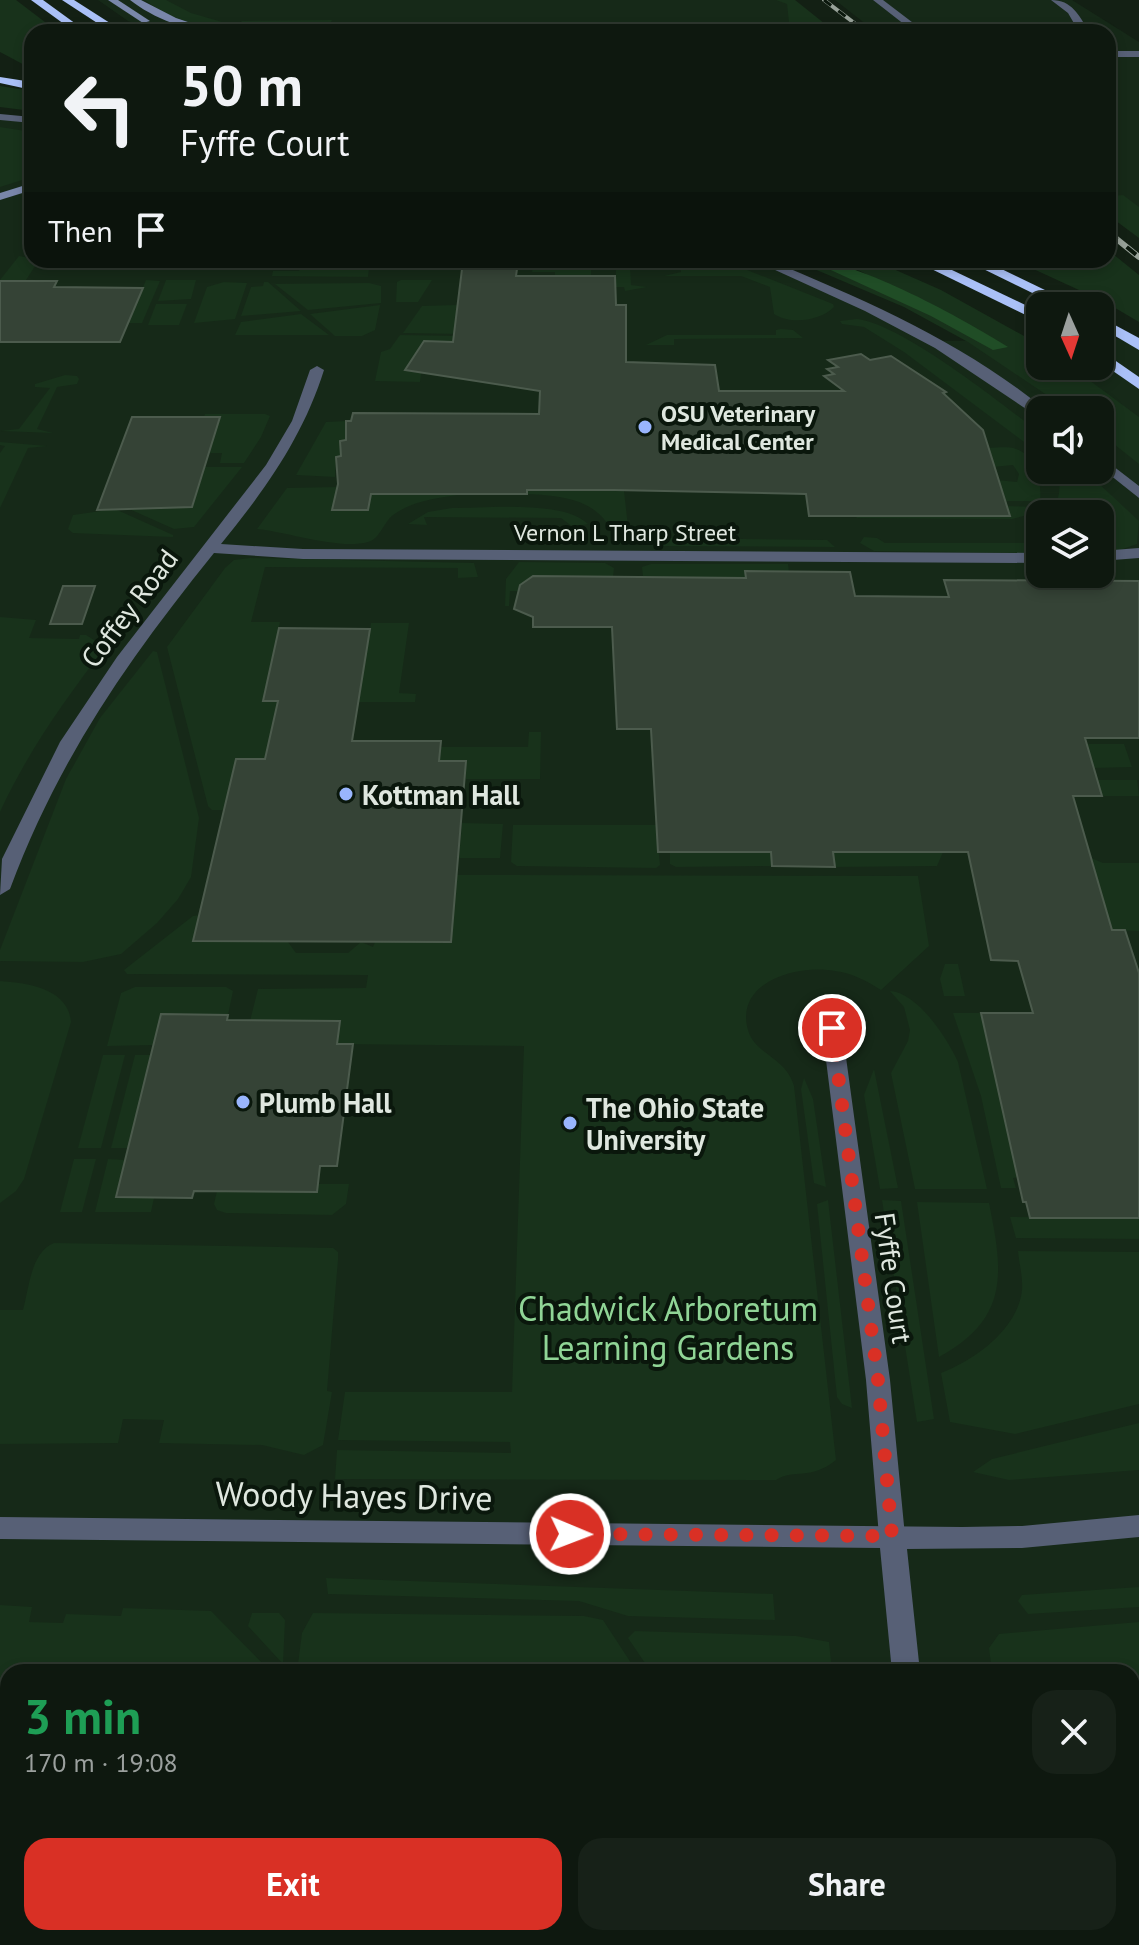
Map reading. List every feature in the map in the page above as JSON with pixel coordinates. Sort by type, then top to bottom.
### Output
[{"type":"highway","points":[[36,0],[70,24]]},
{"type":"highway","points":[[67,0],[106,24]]},
{"type":"highway","points":[[0,80],[24,84]]},
{"type":"highway","points":[[937,268],[1026,311]]},
{"type":"highway","points":[[989,268],[1041,292]]},
{"type":"highway","points":[[1114,330],[1139,345]]},
{"type":"highway","points":[[1114,365],[1139,384]]},
{"type":"main road","points":[[112,0],[133,15],[157,24]]},
{"type":"main road","points":[[134,0],[186,24]]},
{"type":"main road","points":[[0,197],[24,189]]},
{"type":"street","points":[[877,0],[909,24]]},
{"type":"street","points":[[1055,0],[1072,11],[1079,24]]},
{"type":"street","points":[[1116,54],[1139,54]]},
{"type":"street","points":[[0,117],[24,119]]},
{"type":"street","points":[[778,268],[858,301],[935,341],[1026,402]]},
{"type":"street","name":"Coffey Road","points":[[0,889],[45,781],[82,720],[121,663],[249,503],[289,444],[303,415],[317,370]]},
{"type":"street","points":[[1114,472],[1139,494]]},
{"type":"street","name":"Vernon L Tharp Street","points":[[210,548],[303,554],[1026,558]]},
{"type":"street","points":[[1114,555],[1139,553]]},
{"type":"street","name":"Fyffe Court","points":[[832,1028],[878,1380],[905,1664]]},
{"type":"street","name":"Woody Hayes Drive","points":[[0,1528],[1022,1537],[1139,1526]]},
{"type":"shaded area","points":[[98,0],[789,0],[820,24],[136,24]]},
{"type":"shaded area","points":[[835,0],[1072,0],[1110,24],[866,24]]},
{"type":"shaded area","points":[[1116,28],[1139,42],[1139,211],[1116,208]]},
{"type":"shaded area","name":"The Ohio State University","points":[[0,117],[24,119],[24,268],[776,268],[935,341],[1026,340],[1026,380],[1114,380],[1114,339],[1139,339],[1139,1664],[0,1664]]},
{"type":"green space","points":[[0,0],[16,0],[48,24],[24,24],[24,65],[0,52]]},
{"type":"green space","points":[[145,0],[166,0],[191,13],[229,24],[195,24],[165,13]]},
{"type":"green space","points":[[776,0],[795,0],[825,24],[789,24],[787,4]]},
{"type":"green space","points":[[332,20],[330,24],[238,24],[242,21]]},
{"type":"green space","points":[[0,86],[24,90],[24,110],[0,107]]},
{"type":"green space","points":[[0,127],[24,131],[24,180],[0,187]]},
{"type":"green space","points":[[1123,195],[1139,207],[1139,238],[1116,221],[1116,196]]},
{"type":"green space","points":[[19,256],[24,257],[24,268],[34,268],[26,280],[0,280]]},
{"type":"green space","points":[[1116,256],[1139,275],[1139,322],[1114,307],[1114,292],[1083,292],[1031,268],[1116,268]]},
{"type":"green space","points":[[300,268],[369,268],[368,277],[272,276],[273,271],[299,271]]},
{"type":"green space","points":[[533,268],[591,268],[591,276],[555,276],[555,272],[532,272]]},
{"type":"green space","points":[[616,268],[630,268],[631,285],[647,287],[625,291],[624,287],[616,287]]},
{"type":"green space","points":[[680,268],[742,268],[834,307],[821,316],[789,320],[774,314],[770,287],[741,276],[664,276],[681,272]]},
{"type":"green space","points":[[812,268],[828,268],[865,282],[993,349],[998,341],[852,268],[891,268],[941,290],[1026,337],[1026,380],[1089,380],[1111,396],[1048,396],[968,342],[904,307]]},
{"type":"green space","points":[[826,268],[848,268],[882,280],[1008,347],[993,350],[931,316]]},
{"type":"green space","points":[[146,280],[160,281],[142,323],[128,323]]},
{"type":"green space","points":[[166,280],[196,280],[191,299],[158,301]]},
{"type":"green space","points":[[432,280],[418,302],[396,302],[397,282]]},
{"type":"green space","points":[[224,282],[247,283],[235,319],[194,323],[207,287]]},
{"type":"green space","points":[[264,282],[268,282],[301,311],[241,316],[251,287],[263,286]]},
{"type":"green space","points":[[369,283],[381,286],[381,303],[308,310],[275,284]]},
{"type":"green space","points":[[156,304],[187,304],[179,325],[148,325]]},
{"type":"green space","points":[[380,305],[375,330],[362,336],[335,336],[310,314]]},
{"type":"green space","points":[[456,305],[467,308],[462,334],[403,333],[422,306]]},
{"type":"green space","points":[[301,314],[329,335],[235,335],[241,322]]},
{"type":"green space","points":[[857,319],[876,324],[925,350],[1026,423],[1026,444],[904,352],[864,327],[842,324],[840,321]]},
{"type":"green space","points":[[776,330],[793,330],[803,338],[674,339],[674,345],[646,345],[667,335],[776,335]]},
{"type":"green space","points":[[400,335],[463,336],[464,342],[425,341],[405,370],[421,373],[420,382],[375,381],[381,352],[390,349]]},
{"type":"green space","points":[[65,375],[77,376],[77,384],[57,387],[37,429],[53,433],[1,431],[19,429],[50,388],[35,387],[35,384]]},
{"type":"green space","points":[[1114,399],[1139,417],[1139,464],[1114,444]]},
{"type":"green space","points":[[205,414],[270,416],[244,463],[220,463],[222,453],[209,453],[220,418],[204,417]]},
{"type":"green space","points":[[346,421],[346,440],[340,441],[341,456],[336,457],[335,477],[296,475],[326,422]]},
{"type":"green space","points":[[0,442],[47,446],[28,448],[0,508],[0,453],[5,446]]},
{"type":"green space","points":[[1006,447],[1023,452],[1026,454],[1026,484],[1040,484],[1040,500],[1006,501],[1003,491],[992,491],[996,480],[1017,482],[1019,474],[1013,465],[993,467],[988,448]]},
{"type":"green space","points":[[205,467],[242,467],[194,527],[174,529],[127,508],[192,507]]},
{"type":"green space","points":[[1059,484],[1099,484],[1139,521],[1137,544],[1114,551],[1114,500],[1058,500]]},
{"type":"green space","points":[[337,487],[332,509],[371,494],[464,494],[427,500],[401,510],[390,518],[376,538],[368,542],[343,544],[257,529],[287,488]]},
{"type":"green space","points":[[527,490],[624,491],[630,544],[617,544],[603,518],[582,503],[556,496],[527,494]]},
{"type":"green space","points":[[1008,506],[1026,507],[1026,515],[1012,519],[857,518],[854,515],[1010,516]]},
{"type":"green space","points":[[452,508],[543,508],[577,516],[588,524],[573,527],[561,518],[424,517],[427,525],[408,524],[428,512]]},
{"type":"green space","points":[[115,509],[173,537],[73,533],[68,529],[73,515]]},
{"type":"green space","points":[[864,537],[877,538],[885,543],[1026,543],[1026,553],[874,551],[860,543]]},
{"type":"green space","points":[[658,540],[827,540],[835,547],[657,546]]},
{"type":"green space","points":[[234,560],[474,563],[478,577],[458,578],[458,568],[265,567],[251,622],[280,622],[263,701],[278,701],[265,759],[224,810],[212,810],[208,806],[167,647],[225,568]]},
{"type":"green space","points":[[519,562],[605,563],[614,568],[613,577],[534,576],[520,585],[518,591],[510,591],[509,606],[505,606],[506,579]]},
{"type":"green space","points":[[651,564],[788,564],[789,572],[746,571],[746,577],[643,577],[642,567]]},
{"type":"green space","points":[[0,617],[36,620],[29,638],[79,639],[80,635],[86,635],[105,647],[48,726],[0,812]]},
{"type":"green space","points":[[371,623],[409,623],[399,693],[416,694],[415,702],[358,702]]},
{"type":"green space","points":[[153,651],[157,652],[199,818],[191,877],[178,899],[157,923],[121,954],[83,962],[0,961],[0,950],[66,779],[100,718]]},
{"type":"green space","points":[[529,732],[541,732],[540,779],[466,779],[466,761],[438,761],[441,747],[528,747]]},
{"type":"green space","points":[[1009,744],[1124,744],[1132,767],[1093,768]]},
{"type":"green space","points":[[1097,780],[1137,780],[1139,796],[1102,796]]},
{"type":"green space","points":[[462,823],[503,824],[500,858],[459,858]]},
{"type":"green space","points":[[513,825],[656,825],[660,865],[656,868],[517,866],[511,862]]},
{"type":"green space","points":[[954,827],[937,866],[835,867],[833,852],[931,852],[929,842]]},
{"type":"green space","points":[[670,852],[771,852],[772,866],[676,867],[670,864]]},
{"type":"green space","points":[[1091,858],[1103,863],[1139,863],[1139,931],[1112,930]]},
{"type":"green space","name":"Chadwick Arboretum Learning Gardens","points":[[457,875],[918,876],[929,946],[881,990],[847,974],[804,970],[773,980],[760,988],[751,999],[746,1013],[752,1038],[784,1069],[794,1086],[836,1460],[827,1466],[776,1480],[335,1479],[337,1450],[511,1453],[510,1442],[338,1440],[345,1392],[512,1392],[524,1046],[337,1044],[250,1021],[258,989],[366,988],[368,975],[127,974],[124,970],[193,916],[200,915],[194,941],[288,942],[296,953],[348,953],[361,942],[373,947],[375,942],[451,942]]},
{"type":"green space","points":[[945,964],[958,964],[965,996],[944,996],[940,979]]},
{"type":"green space","points":[[0,981],[34,986],[54,995],[68,1011],[71,1022],[24,1179],[16,1191],[0,1203]]},
{"type":"green space","points":[[135,987],[226,987],[233,991],[228,1015],[161,1014],[153,1045],[107,1046],[121,993]]},
{"type":"green space","points":[[890,991],[901,994],[921,1008],[947,1041],[958,1062],[987,1189],[915,1189],[891,1073],[908,1041],[910,1030],[904,1007]]},
{"type":"green space","points":[[953,1013],[981,1013],[1018,1177],[1013,1178],[1016,1188],[1001,1188],[981,1096]]},
{"type":"green space","points":[[103,1055],[125,1055],[101,1148],[78,1148]]},
{"type":"green space","points":[[135,1055],[151,1055],[129,1148],[111,1148]]},
{"type":"green space","points":[[874,1069],[898,1188],[880,1189],[864,1095]]},
{"type":"green space","points":[[804,1078],[813,1099],[826,1187],[814,1183],[801,1089]]},
{"type":"green space","points":[[74,1159],[96,1159],[82,1212],[60,1212]]},
{"type":"green space","points":[[108,1159],[125,1160],[117,1197],[154,1198],[151,1212],[95,1212]]},
{"type":"green space","points":[[318,1184],[349,1184],[346,1204],[332,1215],[226,1213],[217,1210],[214,1204],[217,1191],[316,1192]]},
{"type":"green space","points":[[828,1200],[852,1408],[842,1404],[837,1397],[817,1204]]},
{"type":"green space","points":[[882,1200],[901,1201],[934,1419],[917,1422]]},
{"type":"green space","points":[[917,1202],[989,1203],[997,1251],[996,1291],[990,1309],[979,1326],[962,1342],[939,1357]]},
{"type":"green space","points":[[1010,1217],[1139,1218],[1139,1239],[1016,1238]]},
{"type":"green space","points":[[54,1243],[333,1248],[338,1252],[338,1260],[327,1391],[332,1392],[323,1445],[304,1455],[262,1445],[159,1443],[164,1420],[123,1419],[118,1443],[0,1444],[0,1310],[23,1310],[36,1262],[40,1254]]},
{"type":"green space","points":[[1018,1251],[1139,1252],[1139,1404],[1015,1434],[950,1422],[941,1373],[981,1351],[1012,1318],[1022,1290]]},
{"type":"green space","points":[[1139,1423],[1139,1470],[1009,1480],[973,1472],[992,1459]]},
{"type":"green space","points":[[326,1578],[773,1594],[775,1620],[628,1616],[579,1601],[328,1594]]},
{"type":"green space","points":[[1139,1587],[1139,1607],[1028,1614],[1018,1601],[1022,1595]]},
{"type":"green space","points":[[0,1605],[32,1607],[29,1622],[63,1623],[66,1614],[121,1616],[123,1608],[211,1611],[263,1664],[0,1664]]},
{"type":"green space","points":[[252,1613],[279,1613],[285,1620],[283,1664],[248,1626]]},
{"type":"green space","points":[[313,1613],[584,1616],[603,1620],[632,1664],[298,1664],[302,1633]]},
{"type":"green space","points":[[1139,1622],[1139,1664],[991,1664],[989,1648],[999,1634]]},
{"type":"green space","points":[[635,1631],[796,1636],[829,1642],[831,1664],[646,1664],[628,1638]]},
{"type":"building","name":"OSU Veterinary Medical Center","points":[[462,269],[517,269],[516,276],[615,276],[616,305],[626,305],[626,362],[715,365],[719,391],[844,391],[824,376],[834,374],[827,369],[838,367],[828,360],[861,354],[870,360],[891,356],[946,392],[943,393],[983,430],[1010,516],[809,516],[806,494],[615,490],[527,490],[527,494],[371,494],[368,510],[332,510],[338,484],[336,457],[341,456],[340,441],[346,440],[346,421],[351,421],[353,413],[539,414],[540,391],[405,370],[424,341],[453,342]]},
{"type":"building","points":[[0,281],[57,281],[54,287],[143,288],[120,342],[0,342]]},
{"type":"building","points":[[132,417],[220,417],[192,507],[97,510]]},
{"type":"building","points":[[745,571],[850,572],[855,596],[949,597],[944,580],[1026,580],[1026,588],[1114,588],[1114,581],[1139,581],[1139,738],[1085,738],[1102,796],[1073,796],[1112,930],[1125,930],[1139,973],[1139,1218],[1030,1218],[1026,1202],[1023,1202],[981,1013],[1033,1013],[1018,961],[991,960],[968,852],[833,852],[835,867],[772,866],[771,852],[658,852],[651,729],[617,729],[612,627],[533,627],[533,617],[514,609],[520,585],[533,576],[746,578]]},
{"type":"building","points":[[63,586],[95,586],[82,624],[50,624]]},
{"type":"building","name":"Kottman Hall","points":[[279,628],[370,629],[352,741],[441,741],[439,761],[466,761],[451,942],[193,941],[236,759],[265,759],[278,701],[263,701]]},
{"type":"building","name":"Plumb Hall","points":[[161,1014],[228,1015],[227,1020],[340,1021],[337,1044],[353,1044],[337,1166],[320,1166],[317,1192],[194,1191],[192,1198],[116,1197]]},
{"type":"railway","points":[[824,0],[856,24]]},
{"type":"railway","points":[[1116,238],[1139,257]]},
{"type":"place","name":"OSU Veterinary Medical Center","points":[[645,427]]},
{"type":"place","name":"Kottman Hall","points":[[346,794]]},
{"type":"place","name":"Plumb Hall","points":[[243,1102]]},
{"type":"place","name":"The Ohio State University","points":[[570,1123]]},
{"type":"route","points":[[570,1534],[892,1536],[878,1380],[832,1028]]}]
